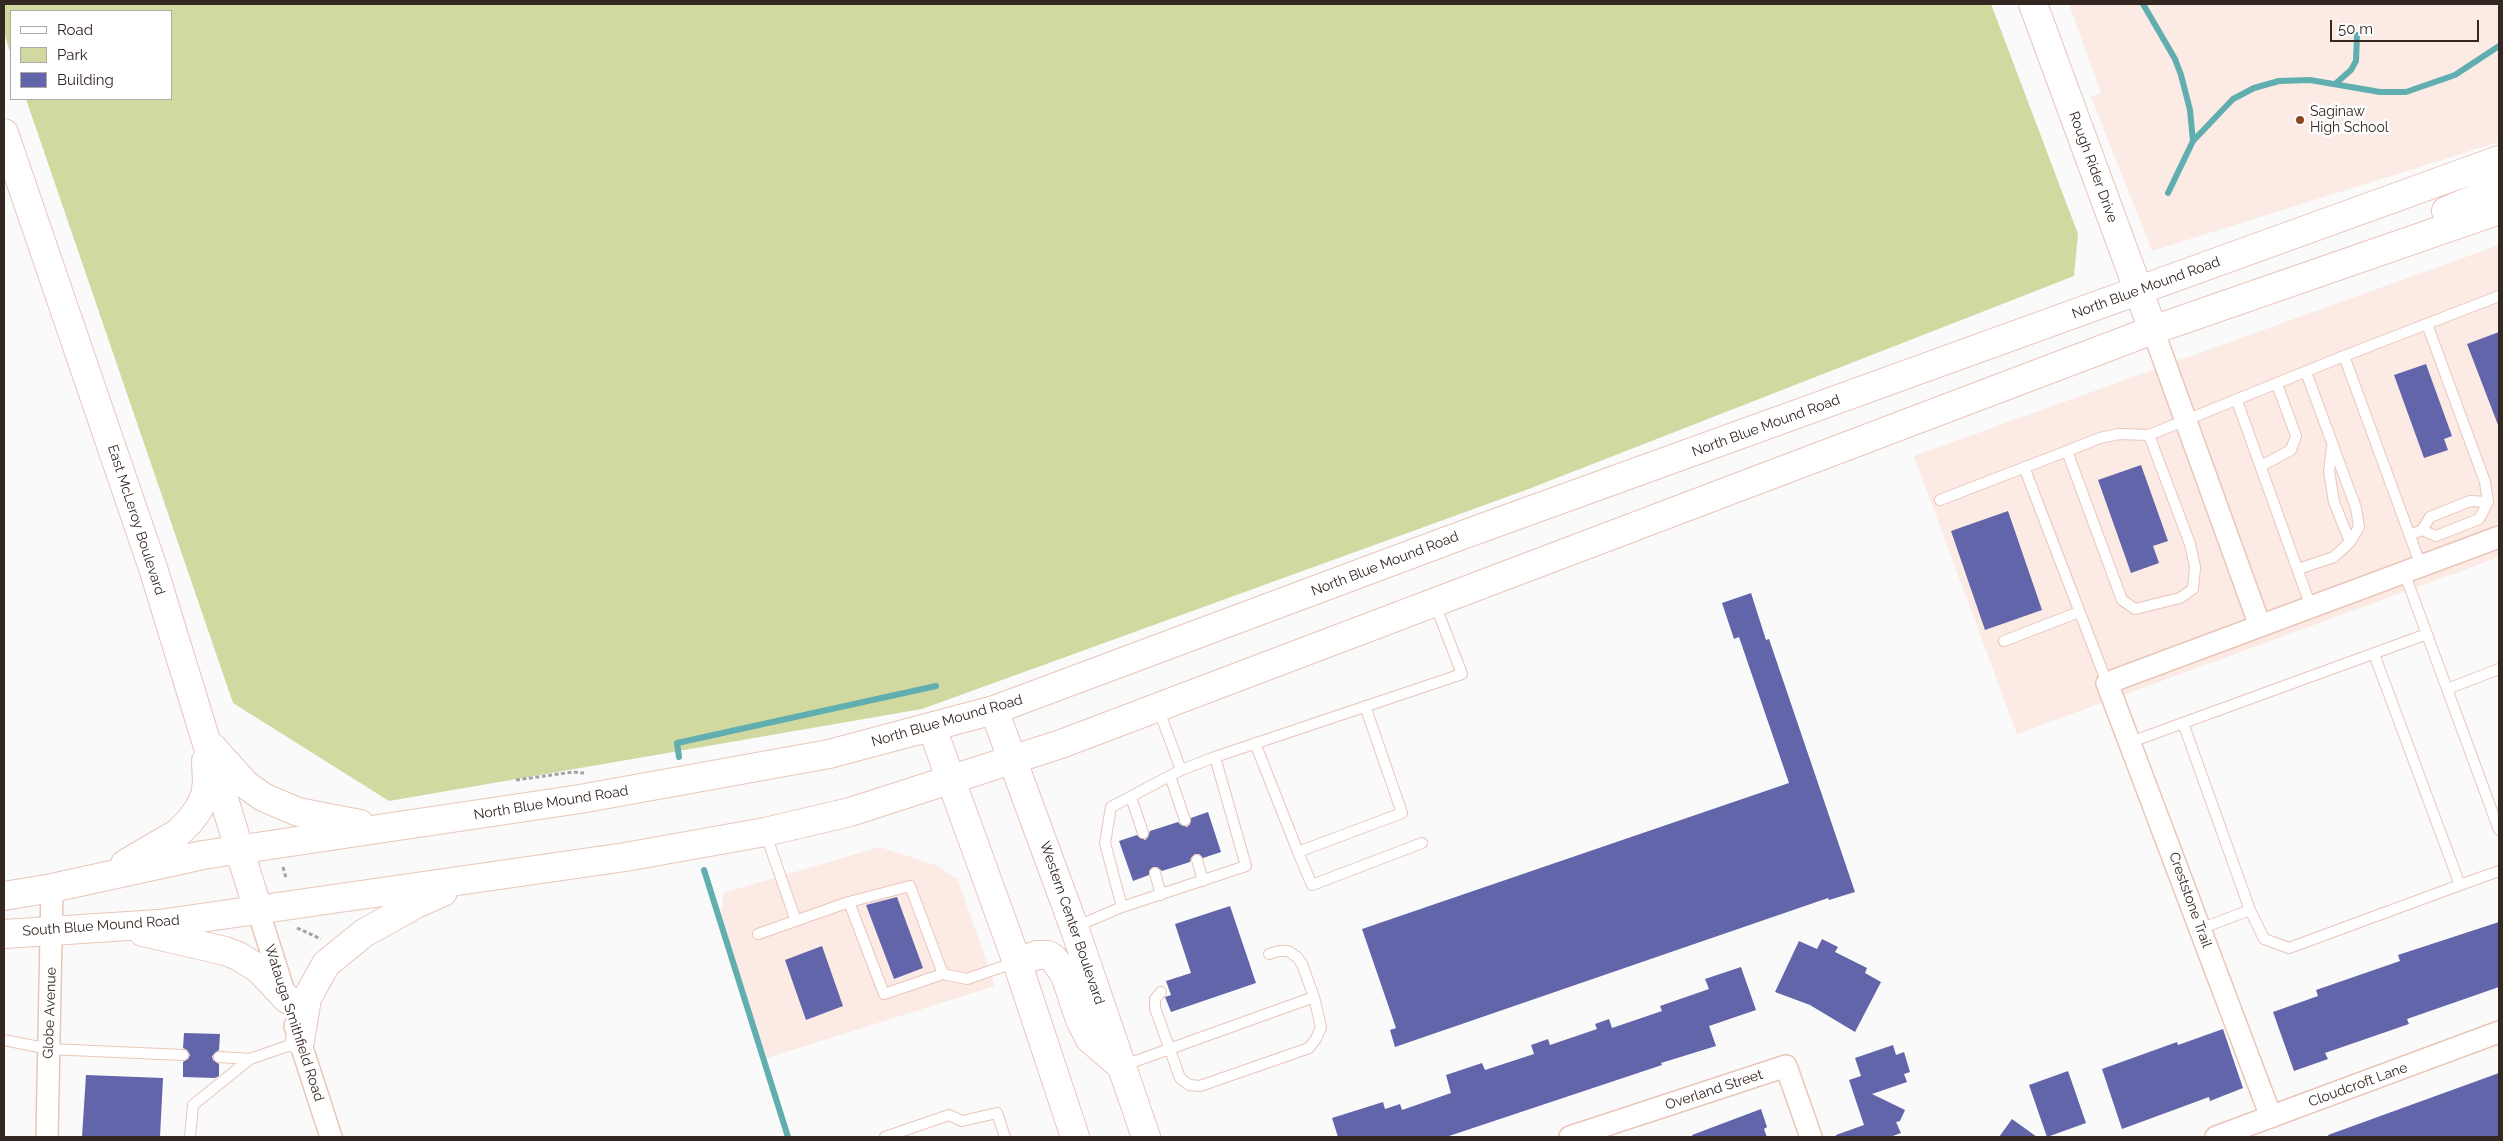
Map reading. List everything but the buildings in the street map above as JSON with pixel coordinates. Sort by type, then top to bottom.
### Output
[{"type":"main road","name":"Rough Rider Drive","points":[[2033,4],[2153,330]]},
{"type":"main road","name":"East McLeroy Boulevard","points":[[4,133],[153,568],[258,910]]},
{"type":"main road","name":"North Blue Mound Road","points":[[239,849],[580,800],[829,754],[994,710],[1458,537],[2499,160]]},
{"type":"main road","points":[[2424,236],[2447,210],[2499,188]]},
{"type":"main road","points":[[258,910],[625,857],[765,832],[850,812],[951,781],[1013,761],[1158,707],[2153,330],[2499,210]]},
{"type":"main road","name":"Western Center Boulevard","points":[[994,710],[1074,927],[1146,1137]]},
{"type":"main road","points":[[932,728],[1017,962],[1075,1137]]},
{"type":"main road","points":[[204,737],[227,766],[245,784],[263,797],[298,812],[388,829]]},
{"type":"main road","points":[[104,876],[178,833],[198,810],[205,796],[207,782],[204,737]]},
{"type":"main road","points":[[4,896],[52,888],[239,849]]},
{"type":"main road","points":[[300,1041],[307,998],[326,964],[339,952],[364,933],[416,904],[485,877]]},
{"type":"main road","name":"South Blue Mound Road","points":[[4,934],[52,930],[124,928],[258,910]]},
{"type":"main road","points":[[124,928],[225,950],[259,969],[287,999]]},
{"type":"main road","points":[[1017,962],[1037,955],[1048,955],[1054,959],[1065,975],[1080,1020],[1090,1039],[1121,1066]]},
{"type":"street","points":[[2153,330],[2260,626]]},
{"type":"street","points":[[2108,683],[2499,537]]},
{"type":"street","name":"Creststone Trail","points":[[2108,683],[2271,1117]]},
{"type":"street","name":"Globe Avenue","points":[[47,1137],[52,888]]},
{"type":"street","name":"Watauga Smithfield Road","points":[[258,910],[331,1137]]},
{"type":"street","name":"Cloudcroft Lane","points":[[2216,1137],[2499,1032]]},
{"type":"street","name":"Overland Street","points":[[1570,1137],[1786,1066],[1811,1137]]},
{"type":"lane","points":[[1940,500],[2113,435],[2149,435],[2499,296]]},
{"type":"lane","points":[[2422,530],[2436,536],[2479,519],[2488,502],[2486,482],[2426,324]]},
{"type":"lane","points":[[2344,356],[2410,535],[2413,569],[2427,634],[2498,824]]},
{"type":"lane","points":[[2298,570],[2334,557],[2350,542],[2359,526],[2356,508],[2306,372]]},
{"type":"lane","points":[[2261,466],[2291,450],[2296,436],[2277,384]]},
{"type":"lane","points":[[2237,401],[2311,607]]},
{"type":"lane","points":[[2067,451],[2122,600],[2134,609],[2152,606],[2180,598],[2193,589],[2195,567],[2190,544],[2149,435]]},
{"type":"lane","points":[[2332,443],[2329,471],[2334,502],[2350,542]]},
{"type":"lane","points":[[2024,468],[2078,612],[2108,683]]},
{"type":"lane","points":[[2410,535],[2422,530],[2430,516],[2470,501],[2488,502]]},
{"type":"lane","points":[[1122,907],[1105,843],[1111,807],[1180,770],[1462,674],[1435,603]]},
{"type":"lane","points":[[2004,641],[2078,612]]},
{"type":"lane","points":[[2131,742],[2427,634]]},
{"type":"lane","points":[[2374,654],[2460,885]]},
{"type":"lane","points":[[2447,689],[2499,669]]},
{"type":"lane","points":[[1298,852],[1402,813],[1365,706]]},
{"type":"lane","points":[[1158,707],[1180,770]]},
{"type":"lane","points":[[2184,723],[2250,910],[2264,939],[2290,948],[2499,871]]},
{"type":"lane","points":[[1256,743],[1312,885],[1422,843]]},
{"type":"lane","points":[[1074,927],[1122,907],[1246,866],[1215,757]]},
{"type":"lane","points":[[1170,776],[1185,820]]},
{"type":"lane","points":[[1131,797],[1143,833]]},
{"type":"lane","points":[[765,832],[796,921]]},
{"type":"lane","points":[[1197,860],[1203,880]]},
{"type":"lane","points":[[1155,873],[1161,895]]},
{"type":"lane","points":[[758,934],[849,902],[910,886],[943,974]]},
{"type":"lane","points":[[849,902],[884,994],[943,974],[967,979],[1017,962]]},
{"type":"lane","points":[[2200,929],[2250,910]]},
{"type":"lane","points":[[1161,992],[1155,999],[1155,1008],[1180,1078],[1189,1085],[1200,1086],[1309,1048],[1316,1039],[1321,1027],[1314,997],[1302,964],[1288,952],[1279,951],[1269,954]]},
{"type":"lane","points":[[1121,1066],[1314,997]]},
{"type":"lane","points":[[4,1040],[49,1049],[183,1055]]},
{"type":"lane","points":[[190,1137],[193,1105],[250,1059],[300,1041]]},
{"type":"lane","points":[[219,1057],[250,1059]]},
{"type":"lane","points":[[885,1137],[949,1114],[962,1121],[997,1113],[1005,1137]]},
{"type":"path","points":[[283,866],[286,878]]},
{"type":"path","points":[[296,928],[328,942]]},
{"type":"shaded area","name":"Saginaw High School","points":[[2069,4],[2499,4],[2499,142],[2152,251],[2091,97],[2101,93]]},
{"type":"shaded area","points":[[2499,245],[2499,557],[2017,734],[1914,456]]},
{"type":"shaded area","points":[[880,847],[938,866],[958,880],[995,986],[767,1058],[720,926],[723,893]]},
{"type":"green space","points":[[4,4],[1991,4],[2078,234],[2074,276],[1526,490],[922,709],[389,801],[233,703],[26,100],[172,100],[172,10],[10,10],[10,52],[4,33]]},
{"type":"waterway","points":[[2143,4],[2175,59],[2181,75],[2190,110],[2193,141]]},
{"type":"waterway","points":[[2335,84],[2351,70],[2356,61],[2357,35]]},
{"type":"waterway","points":[[2168,193],[2193,141],[2233,99],[2254,88],[2279,81],[2310,80],[2380,92],[2406,92],[2455,75],[2499,46]]},
{"type":"waterway","points":[[679,757],[677,743],[936,686]]},
{"type":"waterway","points":[[704,870],[788,1137]]},
{"type":"place","name":"Saginaw High School","points":[[2300,120]]}]
